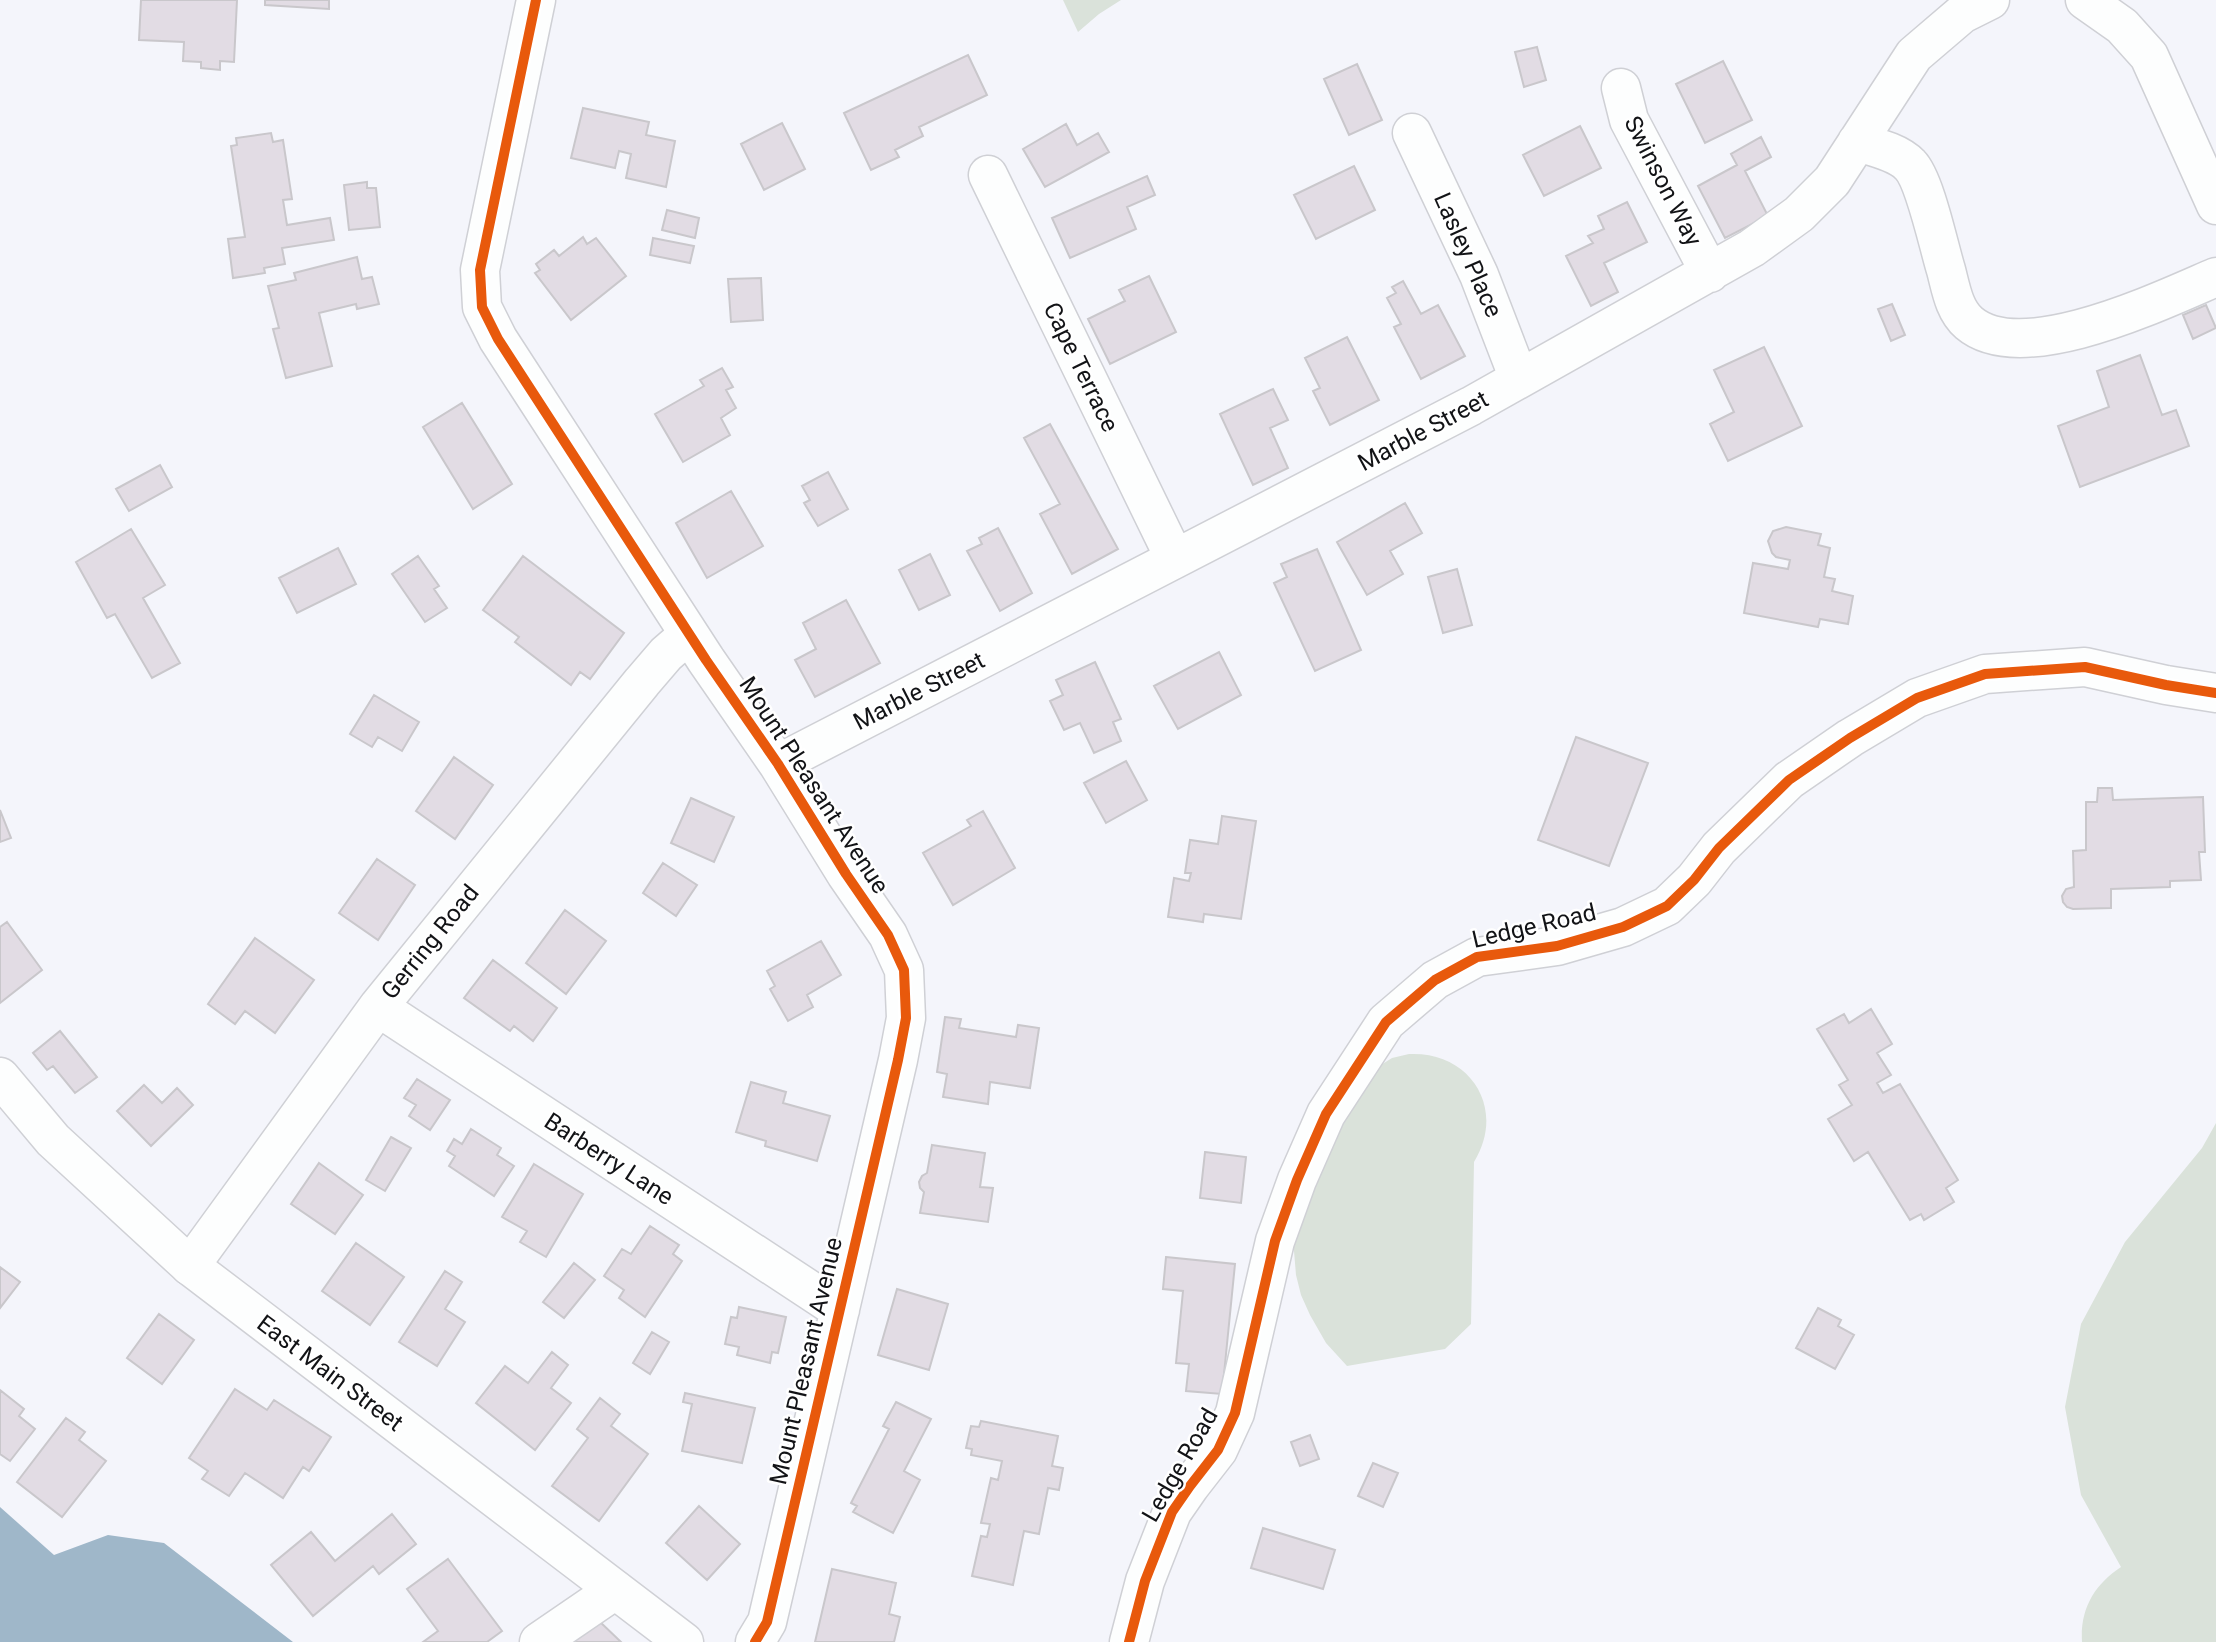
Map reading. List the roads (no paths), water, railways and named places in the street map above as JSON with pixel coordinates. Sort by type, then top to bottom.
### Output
[{"type":"street","name":"Mount Pleasant Avenue","points":[[536,0],[480,270],[482,307],[498,339],[888,935],[904,970],[905,1018],[898,1060],[767,1622],[755,1642]]},
{"type":"street","name":"Marble Street","points":[[778,764],[1519,379],[1752,248],[1799,214],[1832,181],[1914,55],[1962,14],[1990,0]]},
{"type":"street","points":[[2085,0],[2122,26],[2149,56],[2216,205]]},
{"type":"street","name":"Swinson Way","points":[[1621,88],[1629,120],[1710,273]]},
{"type":"street","name":"Lasley Place","points":[[1412,133],[1479,275],[1519,379]]},
{"type":"street","points":[[1857,142],[1911,165],[1918,177],[1959,311],[1969,323],[1982,331],[2002,336],[2040,337],[2088,328],[2216,277]]},
{"type":"street","name":"Cape Terrace","points":[[988,175],[1174,559]]},
{"type":"street","name":"Gerring Road","points":[[190,1266],[378,1007],[642,681],[666,654],[689,634]]},
{"type":"street","name":"Ledge Road","points":[[1129,1642],[1145,1581],[1172,1512],[1218,1450],[1235,1413],[1275,1241],[1297,1180],[1326,1114],[1386,1022],[1435,980],[1477,957],[1557,946],[1623,927],[1667,906],[1694,880],[1719,848],[1789,780],[1850,738],[1917,698],[1985,674],[2085,667],[2216,693]]},
{"type":"street","name":"Barberry Lane","points":[[378,1007],[839,1310]]},
{"type":"street","name":"East Main Street","points":[[0,1077],[53,1140],[190,1266],[684,1642]]},
{"type":"street","points":[[538,1642],[615,1590]]},
{"type":"water","points":[[0,1507],[54,1555],[108,1535],[164,1543],[293,1642],[0,1642]]}]
